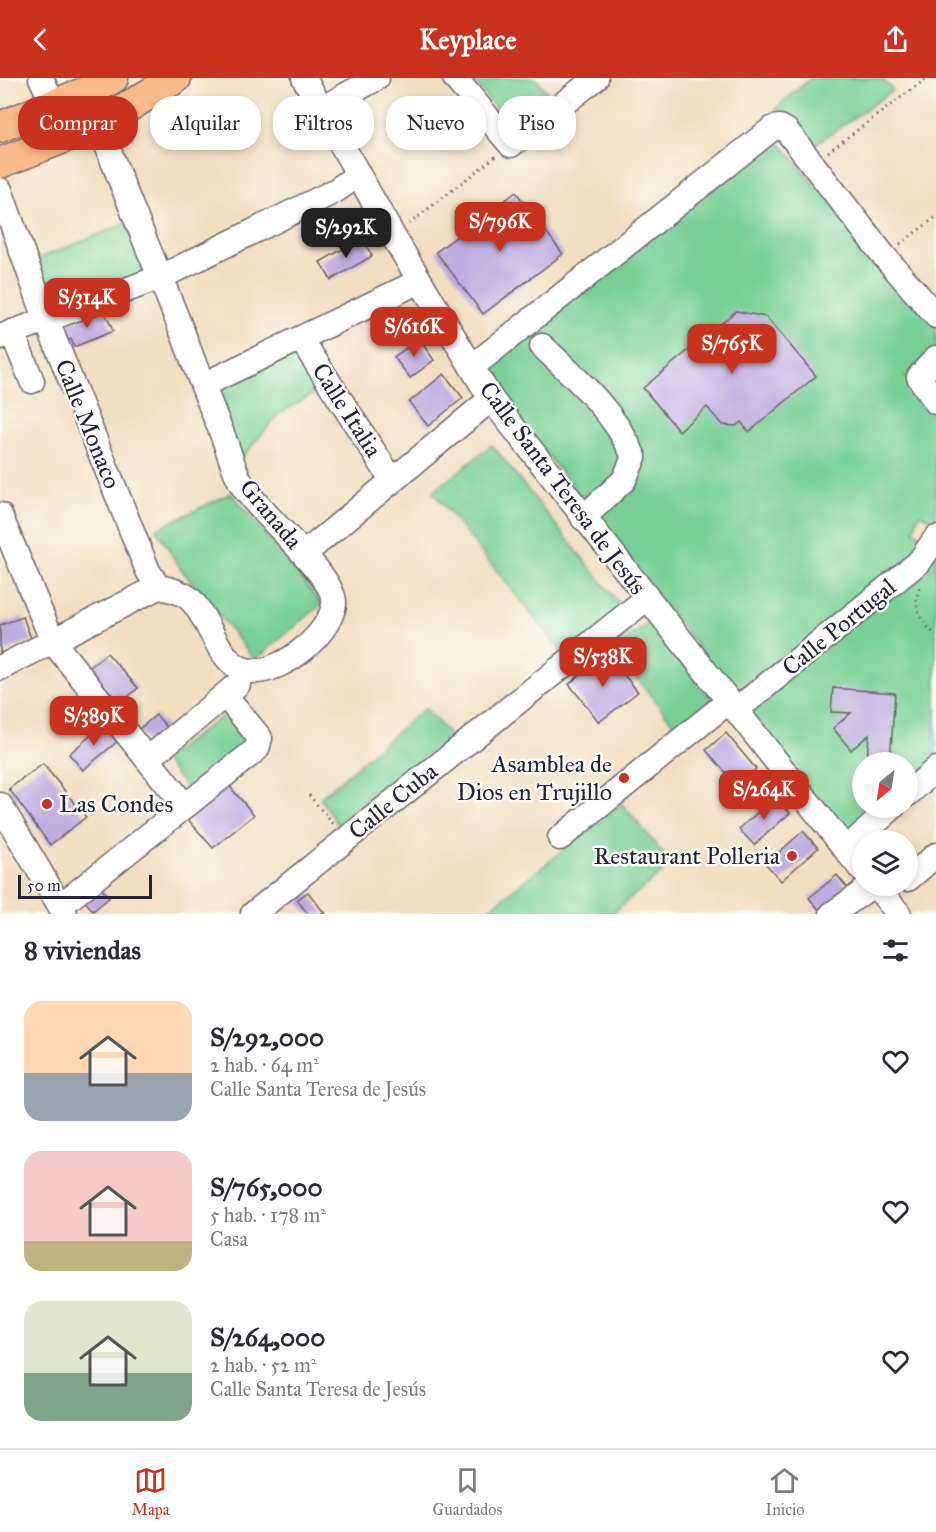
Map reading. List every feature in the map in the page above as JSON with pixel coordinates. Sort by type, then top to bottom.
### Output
[{"type":"main road","points":[[75,96],[112,78]]},
{"type":"main road","points":[[138,101],[176,78]]},
{"type":"main road","points":[[0,127],[18,120]]},
{"type":"main road","points":[[0,163],[33,150]]},
{"type":"street","points":[[41,78],[49,96]]},
{"type":"street","name":"Calle Santa Teresa de Jesús","points":[[304,78],[314,96]]},
{"type":"street","points":[[344,96],[377,78]]},
{"type":"street","points":[[455,78],[498,129]]},
{"type":"street","points":[[573,96],[596,78]]},
{"type":"street","points":[[472,366],[773,129],[780,127],[787,131],[884,256],[936,316]]},
{"type":"street","name":"Granada","points":[[110,150],[242,485],[304,554],[330,590],[334,603],[327,622],[304,649],[287,661],[269,669],[254,671]]},
{"type":"street","name":"Calle Santa Teresa de Jesús","points":[[344,150],[491,399],[646,599],[852,857]]},
{"type":"street","points":[[32,381],[6,334],[161,277],[335,191],[358,175]]},
{"type":"street","name":"Calle Monaco","points":[[0,190],[46,319],[148,572],[158,587]]},
{"type":"street","points":[[203,385],[420,281]]},
{"type":"street","name":"Calle Italia","points":[[301,339],[392,480]]},
{"type":"street","points":[[542,346],[609,412],[634,457],[624,480],[584,518]]},
{"type":"street","points":[[936,358],[919,377],[936,402]]},
{"type":"street","points":[[304,554],[491,399]]},
{"type":"street","points":[[0,515],[53,642],[185,806]]},
{"type":"street","name":"Calle Portugal","points":[[560,838],[919,562],[936,538]]},
{"type":"street","points":[[0,668],[158,587],[180,592],[191,600],[221,650],[240,668],[254,671]]},
{"type":"street","name":"Calle Cuba","points":[[253,914],[646,599]]},
{"type":"street","points":[[148,759],[254,671]]},
{"type":"street","points":[[1,808],[62,910],[261,743],[260,738],[225,695]]},
{"type":"street","points":[[918,785],[936,769]]},
{"type":"street","points":[[846,849],[881,818]]},
{"type":"street","points":[[918,870],[936,855]]},
{"type":"street","points":[[832,914],[879,896]]},
{"type":"path","points":[[812,164],[927,78]]},
{"type":"path","points":[[393,236],[505,150]]},
{"type":"path","points":[[884,256],[936,217]]},
{"type":"path","points":[[921,584],[915,605],[920,619],[936,636]]},
{"type":"path","points":[[309,795],[346,839]]},
{"type":"green space","points":[[471,78],[535,78],[551,96],[498,96],[498,111]]},
{"type":"green space","points":[[811,78],[881,78],[893,90],[809,149],[776,108]]},
{"type":"green space","points":[[777,140],[936,323],[936,347],[905,376],[936,417],[936,518],[933,520],[919,514],[914,531],[936,544],[936,758],[918,775],[918,752],[852,752],[852,818],[869,818],[856,830],[852,830],[852,833],[847,838],[520,420],[485,367]]},
{"type":"green space","points":[[127,223],[145,280],[61,314],[37,259]]},
{"type":"green space","points":[[295,350],[318,391],[279,414],[238,462],[216,389]]},
{"type":"green space","points":[[492,445],[625,611],[566,657],[433,492]]},
{"type":"green space","points":[[231,493],[322,604],[255,660],[181,569],[156,529]]},
{"type":"green space","points":[[649,623],[717,705],[681,733],[613,649]]},
{"type":"green space","points":[[425,708],[459,746],[347,838],[320,798]]},
{"type":"green space","points":[[227,713],[251,745],[191,794],[163,759]]},
{"type":"green space","points":[[622,804],[672,864],[611,914],[494,914],[490,908]]},
{"type":"building","points":[[516,192],[563,254],[483,314],[436,252]]},
{"type":"building","points":[[362,238],[372,256],[331,280],[320,262]]},
{"type":"building","points":[[104,310],[113,331],[74,347],[71,339],[65,342],[59,327]]},
{"type":"building","points":[[736,311],[766,317],[816,376],[749,432],[741,422],[736,426],[722,425],[707,407],[679,431],[643,388]]},
{"type":"building","points":[[419,339],[434,360],[410,378],[394,357]]},
{"type":"building","points":[[444,374],[463,398],[428,426],[409,402]]},
{"type":"building","points":[[23,617],[32,641],[0,653],[0,625]]},
{"type":"building","points":[[107,653],[138,688],[120,704],[89,668]]},
{"type":"building","points":[[607,654],[638,692],[599,722],[569,684]]},
{"type":"building","points":[[833,688],[895,693],[891,752],[868,752],[869,735],[851,750],[833,728],[851,713],[831,712]]},
{"type":"building","points":[[156,715],[173,734],[155,750],[138,730]]},
{"type":"building","points":[[104,724],[118,741],[83,770],[69,754]]},
{"type":"building","points":[[726,733],[756,769],[737,785],[706,750]]},
{"type":"building","points":[[43,764],[86,817],[50,845],[9,789]]},
{"type":"building","points":[[226,782],[254,815],[213,848],[185,816]]},
{"type":"building","points":[[775,797],[790,813],[754,845],[739,829]]},
{"type":"building","name":"Restaurant Polleria","points":[[803,831],[818,848],[781,881],[766,864]]},
{"type":"building","points":[[837,875],[850,891],[823,914],[809,898]]},
{"type":"building","points":[[98,884],[109,898],[93,911],[82,897]]},
{"type":"building","points":[[308,892],[325,914],[308,914],[297,900]]},
{"type":"place","name":"Asamblea de Dios en Trujillo","points":[[624,778]]},
{"type":"place","name":"Las Condes","points":[[47,804]]},
{"type":"place","name":"Restaurant Polleria","points":[[792,856]]}]
